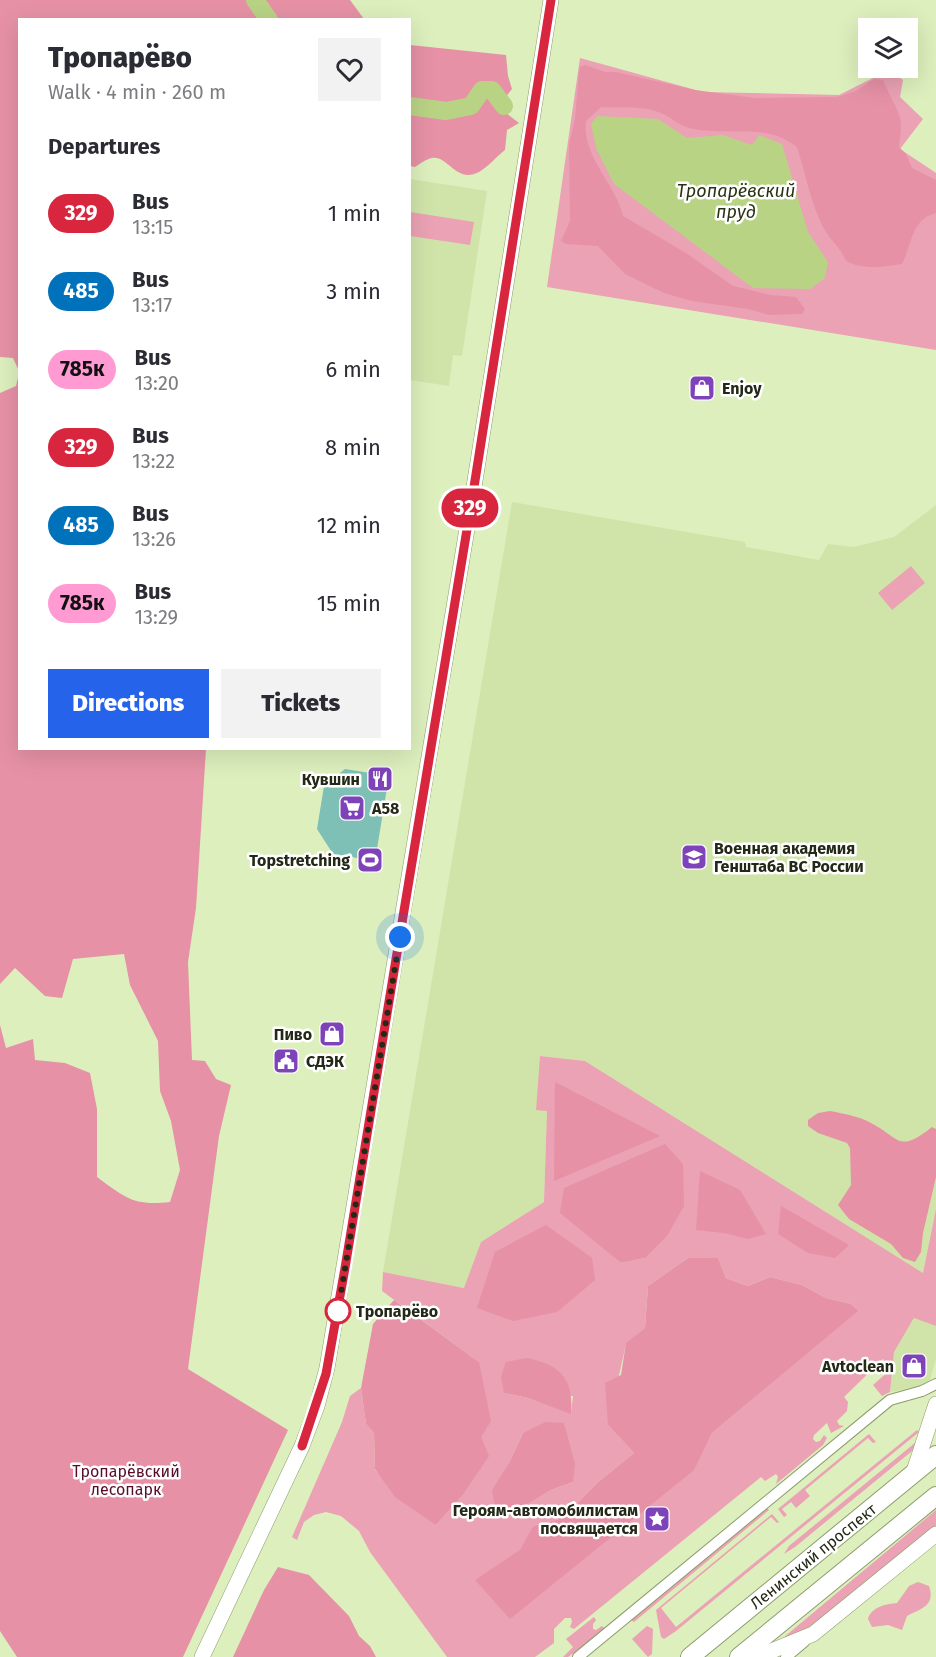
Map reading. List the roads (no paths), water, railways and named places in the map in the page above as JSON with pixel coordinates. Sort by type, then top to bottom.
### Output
[{"type":"main road","name":"Ленинский проспект","points":[[690,1657],[936,1455]]},
{"type":"main road","name":"Ленинский проспект","points":[[739,1657],[936,1496]]},
{"type":"street","points":[[202,1657],[302,1446],[327,1368],[474,487],[551,0]]},
{"type":"street","points":[[578,1657],[890,1400],[922,1391],[936,1384]]},
{"type":"street","points":[[913,1474],[936,1404]]},
{"type":"street","points":[[786,1657],[936,1534]]},
{"type":"street","points":[[757,1657],[813,1634]]},
{"type":"water","name":"Тропарёвский пруд","points":[[597,116],[658,119],[687,138],[723,135],[752,145],[759,135],[782,144],[808,232],[828,262],[825,278],[810,289],[753,288],[614,184],[596,148],[591,124]]},
{"type":"waterway","points":[[255,0],[268,18]]},
{"type":"waterway","points":[[411,106],[446,111],[471,106],[482,90],[492,90],[504,106]]},
{"type":"place","name":"Enjoy","points":[[702,388]]},
{"type":"place","name":"Кувшин","points":[[380,779]]},
{"type":"place","name":"А58","points":[[352,808]]},
{"type":"place","name":"Военная академия Генштаба ВС России","points":[[694,857]]},
{"type":"place","name":"Topstretching","points":[[370,860]]},
{"type":"place","name":"Пиво","points":[[332,1034]]},
{"type":"place","name":"СДЭК","points":[[286,1061]]},
{"type":"place","name":"Тропарёво","points":[[338,1311]]},
{"type":"place","name":"Avtoclean","points":[[914,1366]]},
{"type":"place","name":"Героям-автомобилистам посвящается","points":[[657,1519]]},
{"type":"park label","name":"Тропарёвский лесопарк","points":[[126,1480]]}]
